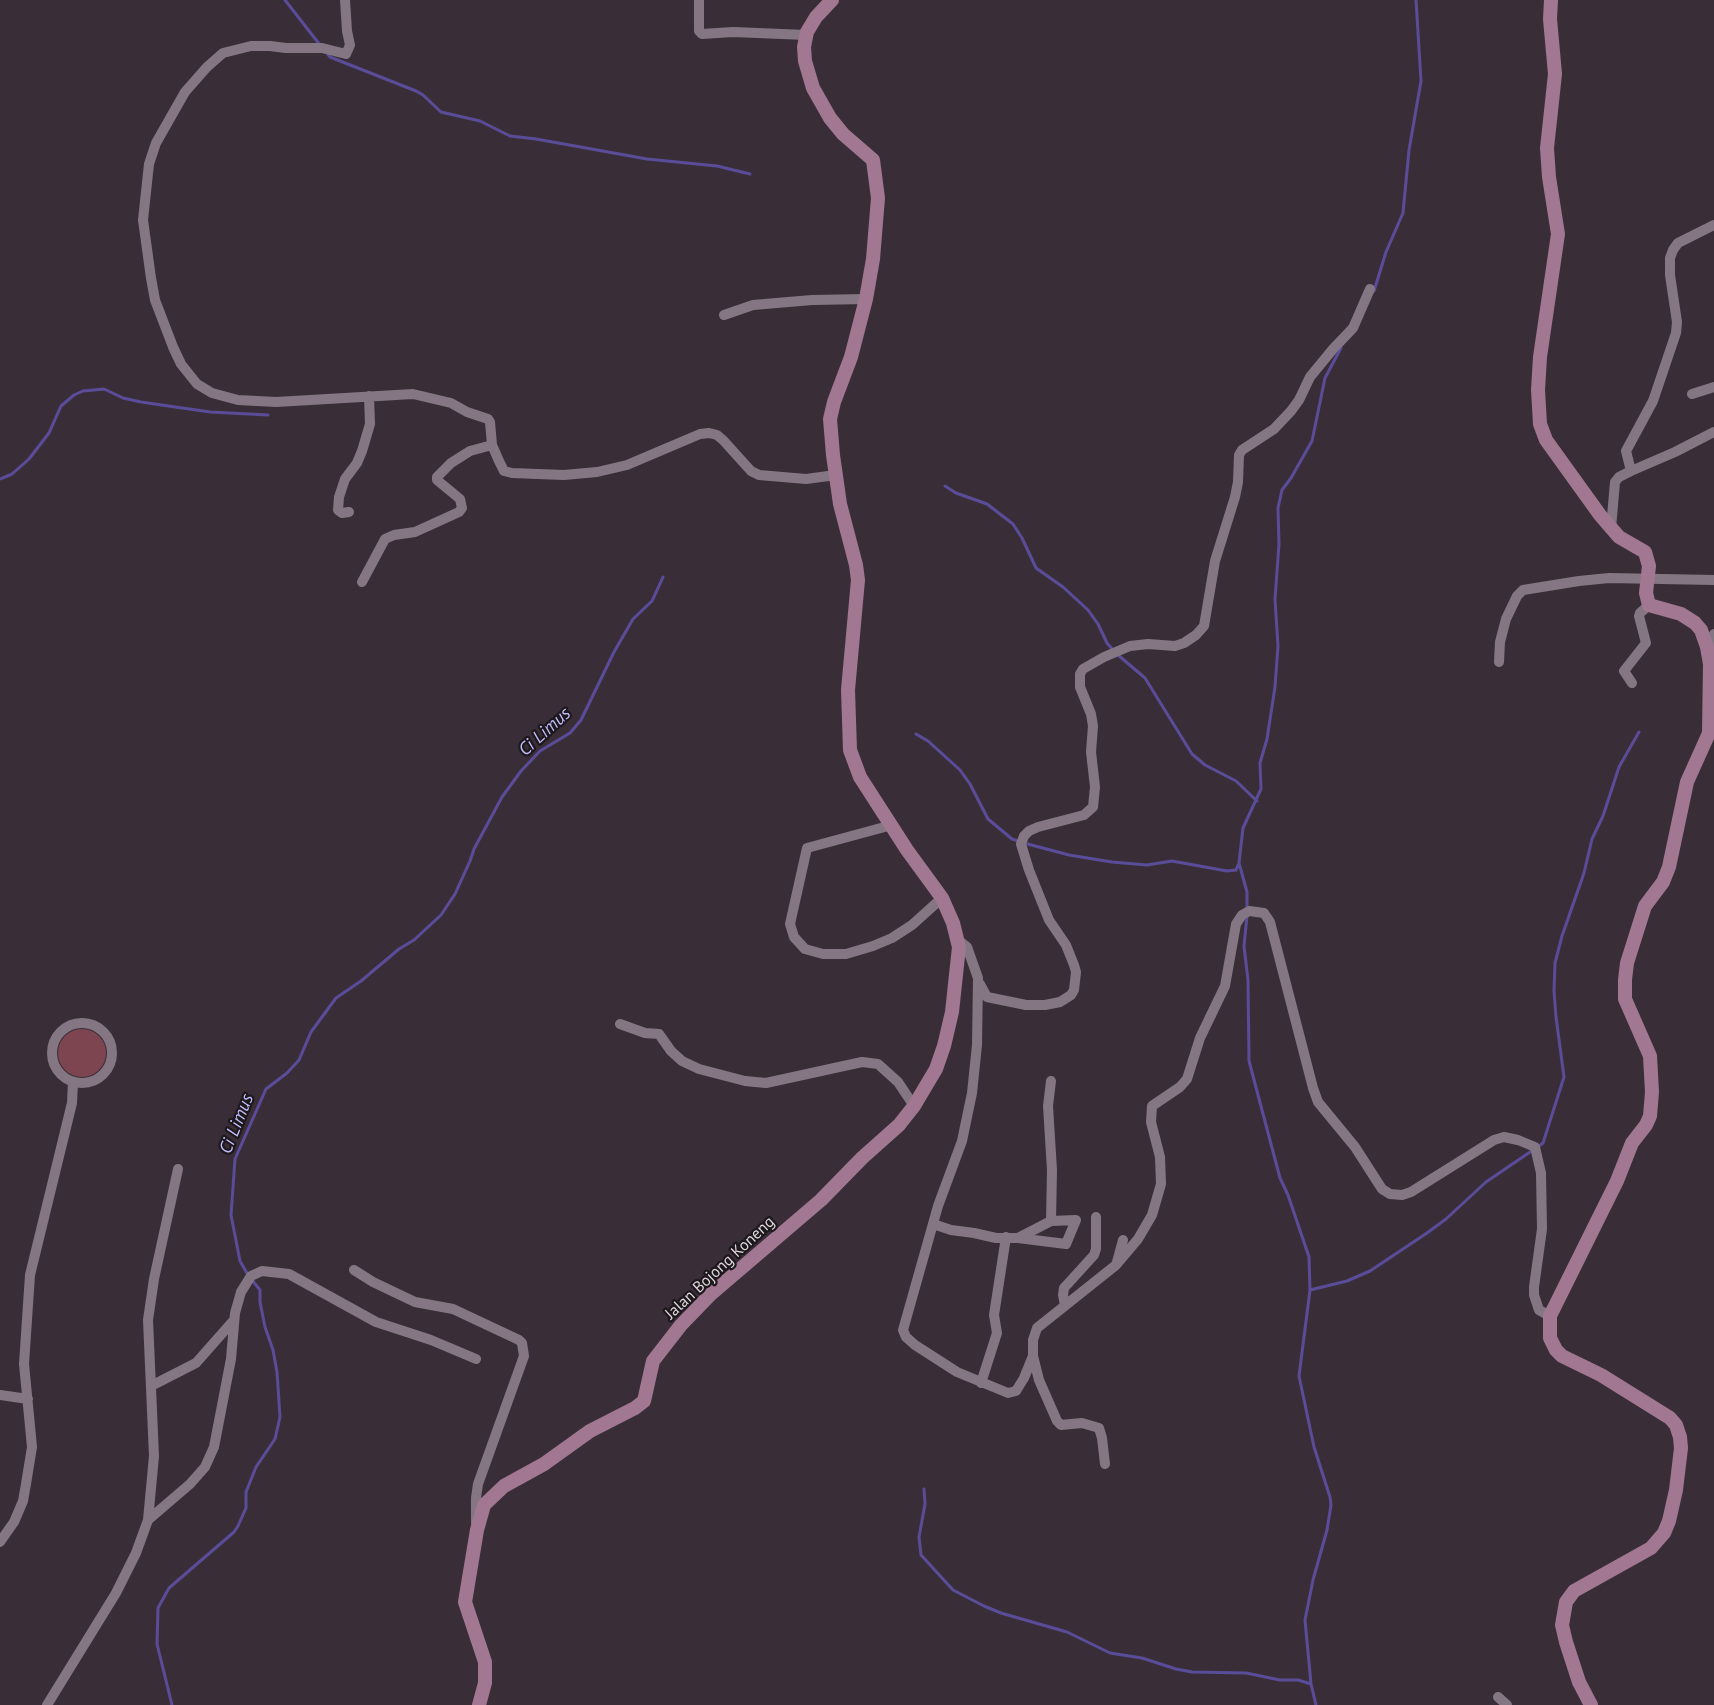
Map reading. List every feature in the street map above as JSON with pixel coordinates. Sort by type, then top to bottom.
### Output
[{"type":"street","points":[[345,0],[350,45],[346,54],[313,47],[251,46],[223,53],[185,92],[156,143],[149,164],[143,220],[155,300],[181,364],[197,384],[208,392],[238,400],[276,402],[413,394],[451,403],[467,412],[488,419],[492,445],[505,471],[532,476],[597,472],[627,465],[700,434],[709,433],[723,440],[751,471],[759,475],[806,479],[836,475]]},
{"type":"street","points":[[699,0],[699,31],[702,34],[733,32],[806,35]]},
{"type":"street","points":[[832,0],[816,17],[806,35],[805,61],[813,88],[830,118],[843,134],[870,156],[875,165],[878,198],[873,259],[866,299],[851,357],[830,419],[840,504],[858,580],[848,690],[850,750],[860,777],[892,825],[907,850],[942,898],[912,925],[873,946],[846,954],[823,954],[805,949],[794,937],[790,924],[807,848],[892,825]]},
{"type":"street","points":[[1551,0],[1550,19],[1555,74],[1547,148],[1558,234],[1540,357],[1539,413],[1546,441],[1591,504],[1619,537],[1645,552],[1648,558],[1646,593],[1649,605]]},
{"type":"street","points":[[1631,471],[1626,451],[1653,401],[1676,333],[1677,322],[1670,275],[1670,258],[1678,243],[1714,225]]},
{"type":"street","points":[[958,940],[967,947],[987,998],[1020,1004],[1053,1004],[1066,999],[1074,990],[1076,972],[1074,965],[1066,945],[1049,920],[1029,870],[1022,844],[1024,836],[1038,826],[1084,815],[1093,807],[1095,787],[1091,752],[1093,726],[1091,714],[1080,687],[1080,674],[1083,669],[1130,645],[1175,646],[1196,635],[1204,626],[1215,561],[1235,497],[1239,455],[1242,450],[1274,429],[1291,411],[1310,377],[1353,328],[1370,289]]},
{"type":"street","points":[[724,315],[753,305],[812,300],[866,299]]},
{"type":"street","points":[[1692,394],[1714,387]]},
{"type":"street","points":[[349,512],[342,513],[338,510],[339,497],[345,479],[357,463],[362,451],[370,424],[369,396]]},
{"type":"street","points":[[1611,528],[1616,482],[1619,477],[1714,432]]},
{"type":"street","points":[[362,582],[385,539],[415,532],[459,512],[462,508],[460,499],[437,480],[437,477],[451,463],[470,451],[492,445]]},
{"type":"street","points":[[1499,662],[1500,642],[1506,619],[1517,596],[1523,590],[1579,580],[1609,578],[1714,579]]},
{"type":"street","points":[[1591,1705],[1579,1682],[1566,1642],[1562,1625],[1566,1602],[1574,1591],[1651,1548],[1664,1533],[1676,1490],[1681,1448],[1676,1425],[1670,1418],[1601,1375],[1562,1356],[1550,1338],[1550,1316],[1617,1181],[1632,1143],[1650,1116],[1652,1092],[1650,1056],[1625,999],[1624,980],[1644,906],[1660,887],[1666,874],[1687,782],[1709,733],[1711,640],[1689,618],[1649,605]]},
{"type":"street","points":[[1632,683],[1624,671],[1646,643],[1639,616],[1649,605]]},
{"type":"street","name":"Jalan Bojong Koneng","points":[[479,1705],[485,1683],[485,1662],[465,1602],[477,1530],[484,1504],[504,1486],[544,1464],[590,1431],[641,1404],[646,1397],[653,1360],[681,1324],[711,1294],[821,1200],[862,1158],[899,1125],[914,1106],[936,1069],[944,1046],[957,976],[958,940],[942,898]]},
{"type":"street","points":[[1105,1464],[1099,1428],[1082,1423],[1061,1425],[1057,1421],[1040,1380],[1033,1356],[1033,1340],[1037,1328],[1116,1265],[1138,1239],[1152,1215],[1161,1184],[1160,1157],[1151,1122],[1152,1106],[1180,1087],[1187,1079],[1200,1038],[1225,986],[1236,924],[1242,915],[1249,911],[1266,914],[1270,922],[1318,1102],[1355,1147],[1382,1189],[1390,1194],[1402,1195],[1411,1192],[1494,1140],[1504,1137],[1518,1140],[1534,1148],[1541,1173],[1542,1229],[1534,1295],[1539,1310],[1550,1316]]},
{"type":"street","points":[[978,978],[977,1045],[972,1093],[962,1141],[933,1224],[903,1330],[906,1337],[915,1345],[957,1372],[1008,1393],[1016,1391],[1033,1356]]},
{"type":"street","points":[[90,1024],[107,1036],[110,1043],[110,1064],[101,1076],[88,1082],[74,1082],[61,1075],[53,1063],[51,1056],[54,1041],[57,1035],[68,1026],[90,1024]]},
{"type":"street","points":[[620,1024],[645,1034],[659,1034],[671,1051],[690,1065],[745,1081],[766,1083],[862,1062],[878,1064],[898,1082],[914,1106]]},
{"type":"street","points":[[1051,1221],[1052,1180],[1048,1106],[1052,1081]]},
{"type":"street","points":[[0,1542],[5,1527],[23,1501],[32,1447],[24,1364],[30,1275],[72,1102],[74,1082]]},
{"type":"street","points":[[47,1705],[116,1593],[136,1553],[148,1520],[154,1456],[148,1320],[154,1279],[178,1169]]},
{"type":"street","points":[[1065,1305],[1064,1288],[1094,1255],[1096,1217]]},
{"type":"street","points":[[933,1224],[982,1236],[1066,1244],[1076,1220],[1051,1221],[1018,1238]]},
{"type":"street","points":[[981,1383],[997,1333],[994,1315],[1006,1237]]},
{"type":"street","points":[[1116,1265],[1123,1240]]},
{"type":"street","points":[[354,1270],[373,1282],[415,1302],[453,1309],[519,1340],[524,1348],[524,1356],[478,1484],[477,1530]]},
{"type":"street","points":[[148,1520],[190,1484],[204,1467],[214,1447],[241,1292],[251,1276],[262,1271],[289,1274],[376,1322],[431,1340],[476,1359]]},
{"type":"street","points":[[152,1386],[196,1362],[235,1320]]},
{"type":"street","points":[[0,1395],[28,1399]]},
{"type":"shaded area","points":[[77,1029],[87,1029],[99,1036],[106,1048],[106,1058],[99,1070],[87,1077],[77,1077],[62,1066],[58,1058],[58,1048],[69,1033]]},
{"type":"waterway","points":[[285,0],[320,45]]},
{"type":"waterway","points":[[1374,291],[1386,252],[1403,213],[1409,150],[1421,81],[1416,0]]},
{"type":"waterway","points":[[326,52],[330,57],[416,91],[441,112],[480,121],[510,136],[647,159],[717,166],[750,174]]},
{"type":"waterway","points":[[1247,910],[1247,892],[1239,863],[1243,828],[1261,789],[1260,763],[1267,739],[1275,687],[1278,646],[1275,599],[1279,544],[1278,508],[1282,490],[1312,441],[1325,378],[1341,348]]},
{"type":"waterway","points":[[0,479],[12,474],[29,459],[49,433],[61,406],[83,391],[104,389],[123,398],[141,402],[210,412],[268,415]]},
{"type":"waterway","points":[[945,486],[956,493],[987,504],[1013,524],[1036,568],[1063,587],[1088,610],[1113,650]]},
{"type":"waterway","name":"Ci Limus","points":[[248,1275],[240,1261],[231,1215],[235,1159],[266,1089],[287,1073],[299,1060],[311,1032],[336,998],[414,940],[441,915],[455,894],[474,849],[502,797],[521,771],[540,751],[570,733],[581,720],[614,652],[633,619],[652,601],[663,577]]},
{"type":"waterway","points":[[1118,655],[1145,678],[1192,754],[1205,765],[1236,781],[1257,801]]},
{"type":"waterway","points":[[1539,1146],[1543,1143],[1564,1077],[1556,1017],[1555,963],[1584,873],[1592,839],[1603,816],[1619,767],[1639,732]]},
{"type":"waterway","points":[[916,734],[928,741],[960,770],[988,819],[1012,839],[1018,841]]},
{"type":"waterway","points":[[1024,843],[1069,855],[1112,862],[1147,865],[1172,861],[1227,871],[1236,870],[1238,865]]},
{"type":"waterway","points":[[1247,916],[1244,946],[1248,980],[1249,1061],[1280,1178],[1309,1257],[1310,1290],[1299,1376],[1314,1447],[1331,1505],[1305,1620],[1311,1684],[1316,1705]]},
{"type":"waterway","points":[[1310,1290],[1347,1281],[1370,1271],[1446,1219],[1486,1182],[1533,1150]]},
{"type":"waterway","name":"Ci Limus","points":[[172,1705],[157,1644],[158,1608],[169,1588],[238,1526],[246,1508],[246,1492],[256,1467],[275,1439],[280,1417],[273,1350],[265,1327],[260,1290],[252,1280]]},
{"type":"waterway","points":[[924,1489],[925,1504],[919,1537],[921,1555],[953,1590],[984,1606],[1067,1632],[1110,1653],[1142,1658],[1176,1669],[1192,1672],[1246,1673],[1311,1684]]}]
